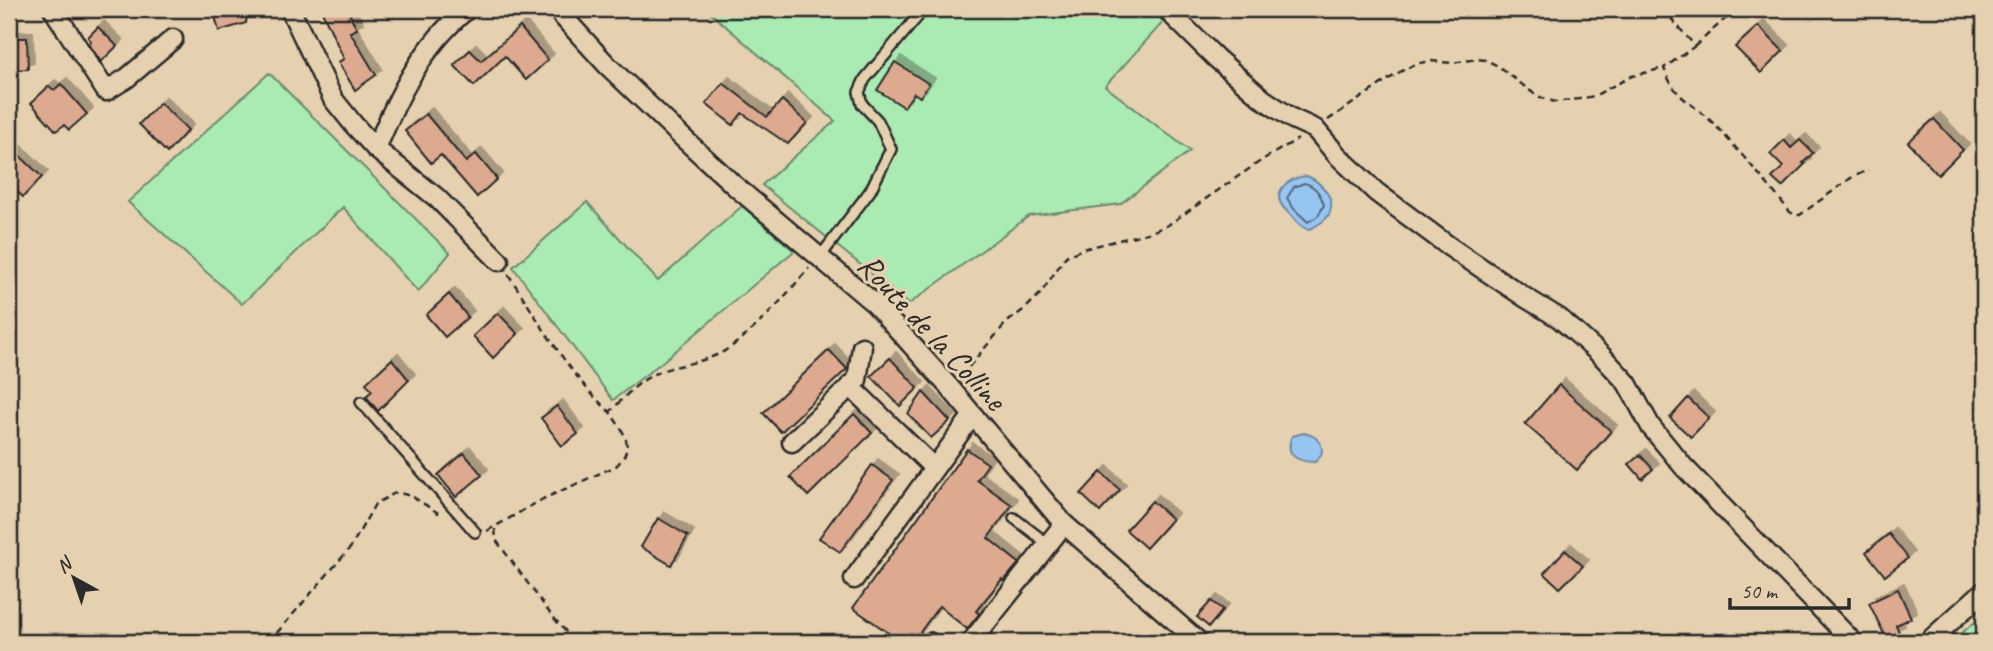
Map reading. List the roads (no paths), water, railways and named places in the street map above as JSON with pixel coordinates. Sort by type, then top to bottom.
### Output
[{"type":"street","points":[[52,9],[106,91],[127,78],[173,39]]},
{"type":"street","points":[[290,9],[333,99],[376,149],[438,198],[499,261]]},
{"type":"street","points":[[376,149],[393,109],[419,61],[443,30],[467,9]]},
{"type":"street","name":"Route de la Colline","points":[[555,9],[607,65],[682,137],[875,304],[951,389],[1064,524],[1199,642]]},
{"type":"street","points":[[1166,9],[1263,99],[1293,119],[1315,129],[1337,155],[1376,192],[1450,247],[1559,318],[1602,356],[1627,383],[1651,427],[1670,451],[1853,642]]},
{"type":"street","points":[[792,442],[857,380],[862,346]]},
{"type":"street","points":[[850,386],[934,468]]},
{"type":"street","points":[[854,579],[973,415]]},
{"type":"street","points":[[971,642],[1064,524]]},
{"type":"street","points":[[1928,642],[1984,591]]},
{"type":"lane","points":[[820,257],[870,191],[891,149],[878,121],[862,104],[859,92],[865,79],[924,9]]},
{"type":"lane","points":[[361,402],[475,532]]},
{"type":"lane","points":[[1014,518],[1048,544]]},
{"type":"water","points":[[1307,176],[1325,190],[1331,201],[1327,218],[1309,230],[1299,224],[1279,198],[1285,185],[1293,179]]},
{"type":"water","points":[[1304,433],[1321,444],[1321,453],[1315,462],[1303,461],[1291,453],[1292,436]]}]
